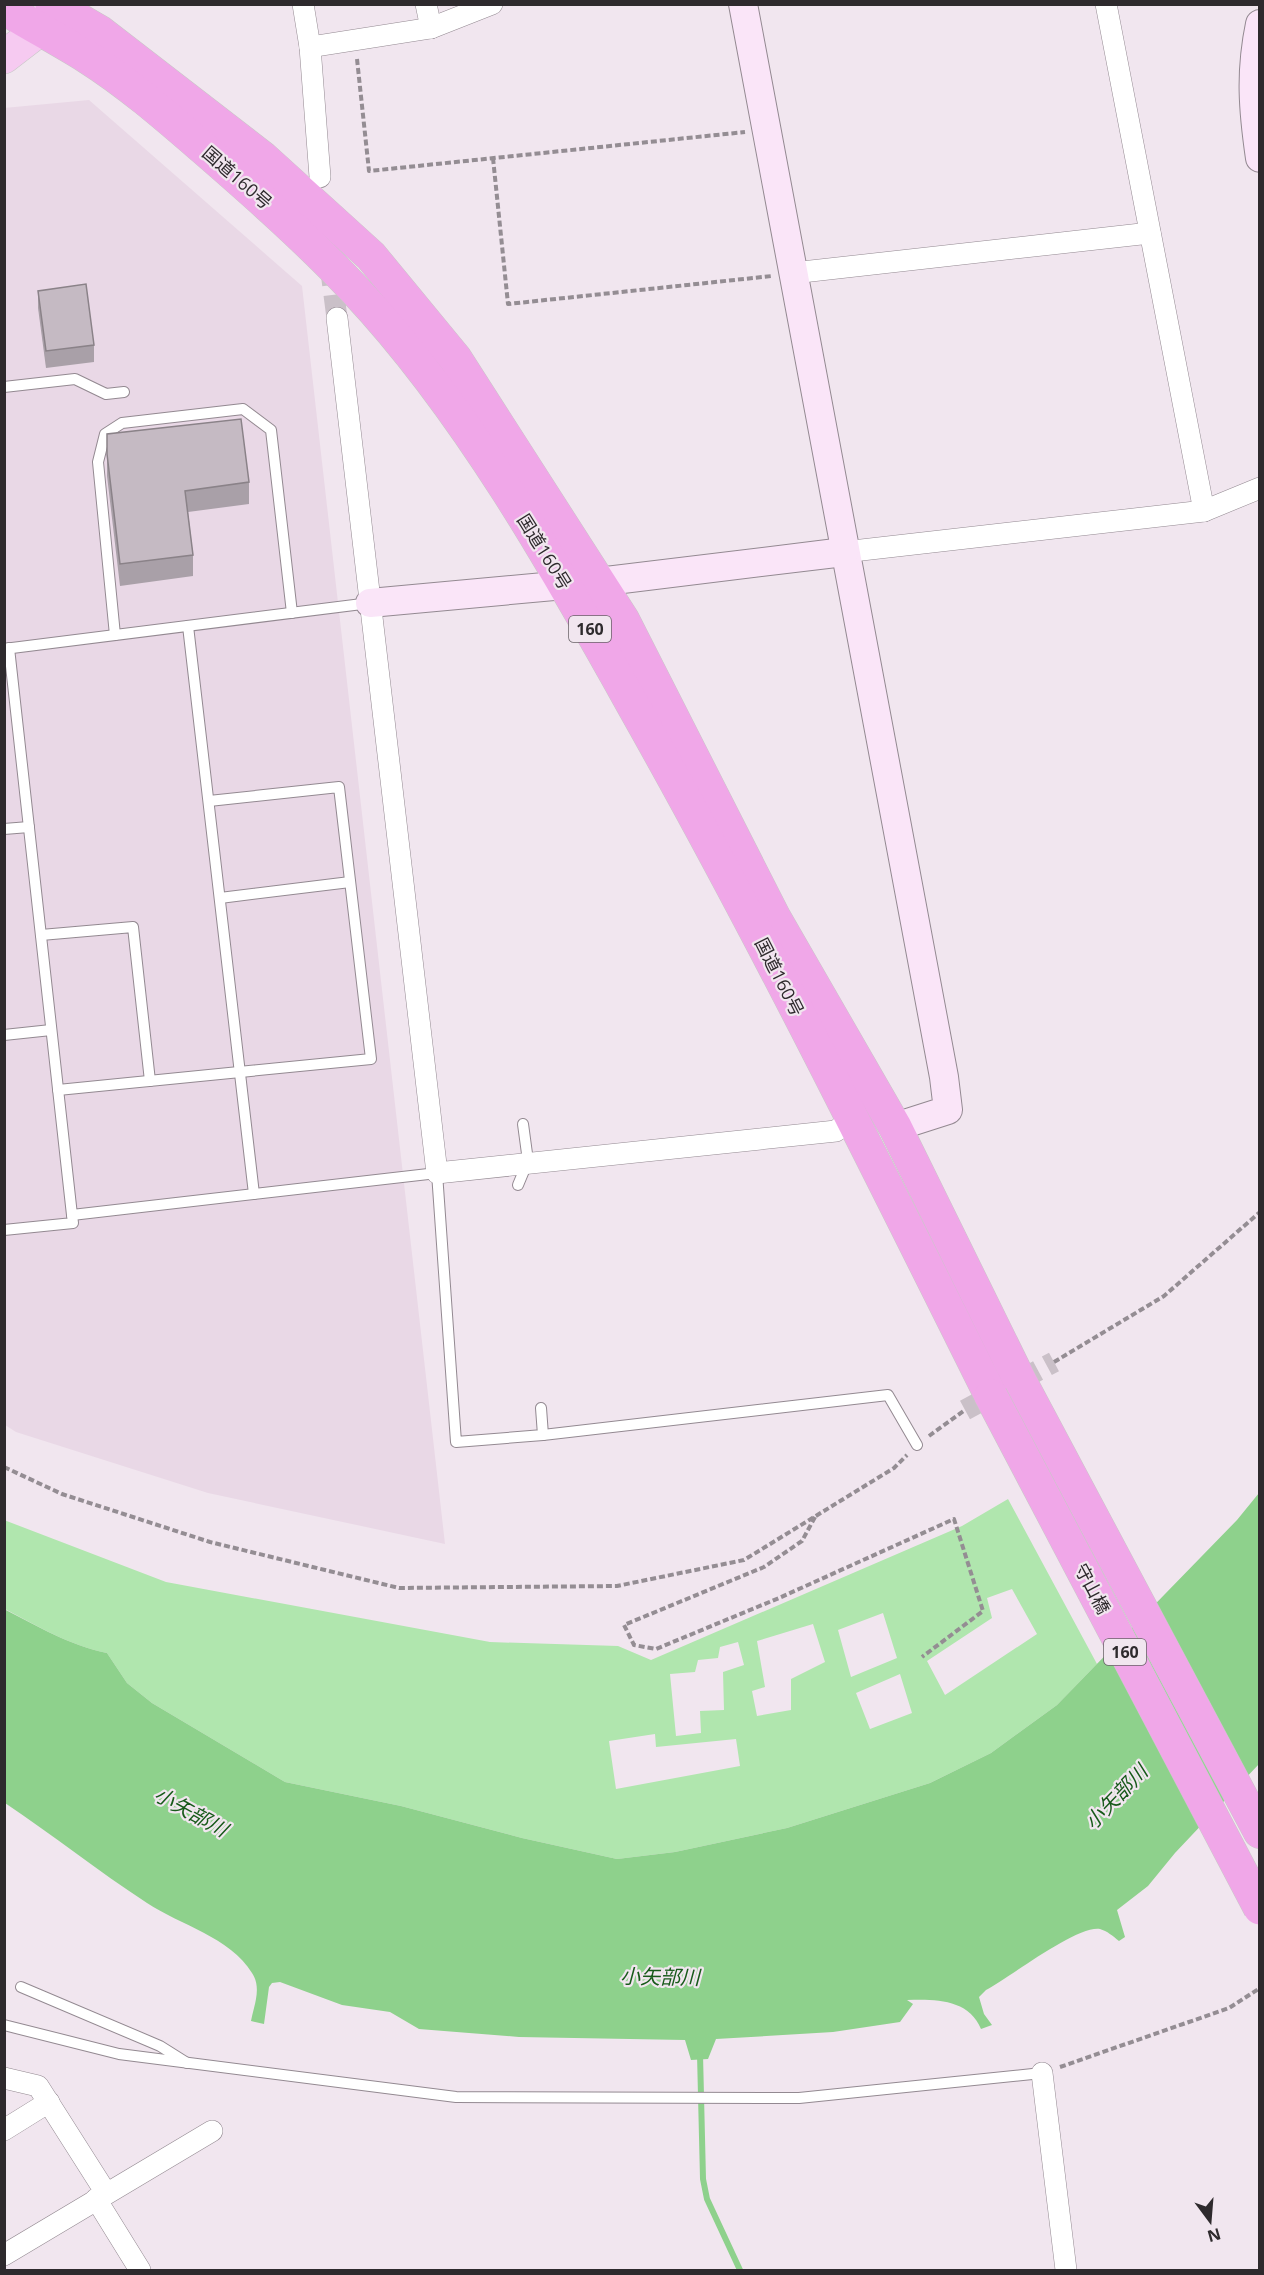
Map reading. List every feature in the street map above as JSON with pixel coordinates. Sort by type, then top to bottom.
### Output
[{"type":"highway","name":"国道160号","points":[[4,8],[48,13],[100,32],[263,158],[371,256],[455,358],[623,620],[774,917],[895,1127],[1020,1381]]},
{"type":"highway","name":"国道160号","points":[[48,13],[88,57],[154,106],[273,209],[356,291],[408,351],[474,444],[564,585],[709,840],[852,1118],[978,1403]]},
{"type":"highway","name":"守山橋","points":[[1020,1381],[1260,1832]]},
{"type":"highway","name":"守山橋","points":[[978,1403],[1260,1908]]},
{"type":"main road","points":[[4,57],[48,13]]},
{"type":"street","points":[[303,4],[310,47],[320,177]]},
{"type":"street","points":[[426,4],[431,28]]},
{"type":"street","points":[[310,47],[431,28],[492,4]]},
{"type":"street","points":[[743,4],[948,1110],[895,1127]]},
{"type":"street","points":[[1106,4],[1204,511]]},
{"type":"street","points":[[1260,24],[1252,95],[1260,158]]},
{"type":"street","points":[[794,273],[1150,233]]},
{"type":"street","points":[[337,318],[437,1173],[528,1161],[836,1131],[852,1118]]},
{"type":"street","points":[[370,603],[413,604],[1204,511],[1260,488]]},
{"type":"street","points":[[1042,2073],[1066,2271]]},
{"type":"street","points":[[4,2078],[38,2086],[101,2196],[140,2271]]},
{"type":"street","points":[[4,2130],[49,2103]]},
{"type":"street","points":[[4,2255],[212,2131]]},
{"type":"lane","points":[[4,387],[75,379],[106,394],[124,392]]},
{"type":"lane","points":[[115,635],[98,462],[105,434],[124,418],[229,406],[243,409],[270,430],[292,613]]},
{"type":"lane","points":[[4,1230],[73,1223],[7,648],[370,603]]},
{"type":"lane","points":[[188,626],[254,1194]]},
{"type":"lane","points":[[58,1090],[371,1059],[339,787],[209,801]]},
{"type":"lane","points":[[4,829],[29,826]]},
{"type":"lane","points":[[220,898],[350,882]]},
{"type":"lane","points":[[40,935],[133,927],[150,1081]]},
{"type":"lane","points":[[4,1035],[51,1030]]},
{"type":"lane","points":[[518,1185],[528,1161],[523,1124]]},
{"type":"lane","points":[[72,1215],[437,1173],[456,1442],[543,1435],[888,1395],[917,1445]]},
{"type":"lane","points":[[541,1408],[543,1435]]},
{"type":"lane","points":[[21,1987],[160,2046],[190,2065]]},
{"type":"lane","points":[[4,2025],[119,2054],[190,2065],[456,2097],[799,2098],[1042,2073]]},
{"type":"path","points":[[355,40],[369,171],[766,130]]},
{"type":"path","points":[[493,159],[508,304],[794,273]]},
{"type":"path","points":[[1054,1362],[1164,1296],[1260,1212]]},
{"type":"path","points":[[4,1467],[62,1494],[210,1542],[399,1587],[617,1586],[744,1560],[894,1468],[917,1445],[978,1403]]},
{"type":"path","points":[[815,1516],[802,1540],[764,1567],[624,1625],[634,1645],[656,1649],[789,1594],[954,1519],[983,1611],[922,1657]]},
{"type":"path","points":[[1042,2073],[1229,2008],[1260,1988]]},
{"type":"shaded area","points":[[89,100],[302,286],[445,1544],[208,1493],[16,1432],[5,1425],[4,108]]},
{"type":"shaded area","points":[[1008,1499],[1097,1664],[1057,1705],[991,1753],[930,1783],[787,1828],[675,1852],[617,1859],[522,1838],[401,1806],[285,1782],[152,1703],[127,1683],[107,1653],[67,1640],[5,1609],[4,1520],[166,1582],[490,1642],[618,1646],[651,1660],[962,1526]],"holes":[[[1012,1589],[1037,1634],[945,1695],[927,1661],[992,1618],[987,1598]],[[883,1613],[897,1658],[851,1677],[838,1630]],[[813,1624],[825,1662],[791,1679],[791,1710],[757,1716],[752,1691],[765,1687],[757,1641]],[[738,1642],[744,1665],[723,1672],[724,1710],[700,1711],[701,1733],[676,1736],[670,1674],[695,1672],[698,1660],[718,1658],[720,1647]],[[900,1674],[912,1713],[870,1729],[856,1693]],[[655,1734],[656,1747],[736,1739],[740,1766],[616,1789],[609,1741]]]},
{"type":"water","name":"小矢部川","points":[[1259,1493],[1259,1764],[1175,1853],[1148,1886],[1117,1910],[1125,1937],[1119,1941],[1103,1930],[1089,1930],[1060,1943],[986,1990],[979,1997],[984,2014],[992,2025],[981,2029],[976,2019],[960,2006],[940,2001],[907,2000],[913,2004],[900,2022],[833,2032],[716,2039],[708,2059],[691,2060],[685,2040],[519,2037],[419,2029],[390,2012],[342,2005],[280,1982],[272,1983],[269,1987],[264,2024],[251,2021],[256,1997],[255,1979],[243,1961],[231,1950],[147,1903],[5,1803],[4,1609],[67,1640],[107,1653],[127,1683],[152,1703],[285,1782],[401,1806],[522,1838],[617,1859],[675,1852],[787,1828],[930,1783],[991,1753],[1057,1705],[1237,1520]]},
{"type":"building","points":[[86,284],[94,345],[46,351],[38,291]]},
{"type":"building","points":[[241,419],[249,482],[185,491],[193,555],[120,564],[107,454],[107,434]]},
{"type":"waterway","points":[[700,2054],[703,2179],[707,2199],[740,2270]]},
{"type":"tunnel","points":[[330,264],[337,318]]},
{"type":"tunnel","points":[[965,1410],[1054,1362]]}]
